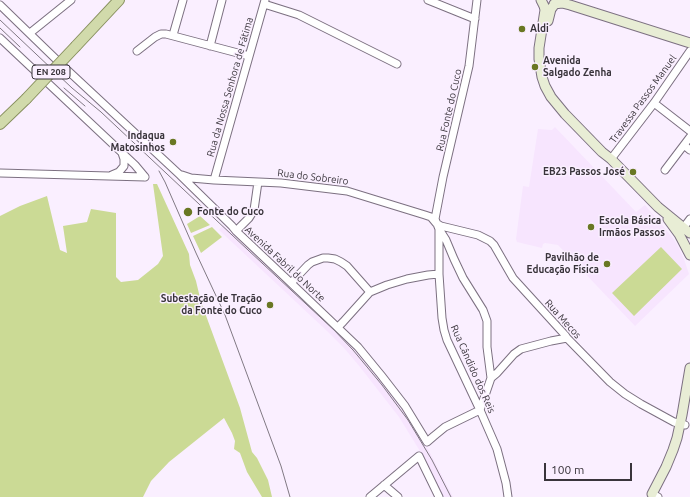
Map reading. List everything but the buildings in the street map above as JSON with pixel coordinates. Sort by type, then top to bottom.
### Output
[{"type":"main road","name":"EN 208","points":[[0,124],[26,99],[118,0]]},
{"type":"main road","points":[[542,1],[548,5],[567,2],[690,43]]},
{"type":"main road","points":[[542,1],[545,10],[544,58],[547,77],[551,88],[572,119],[600,144],[611,158],[658,207],[690,251]]},
{"type":"main road","points":[[544,33],[549,15],[555,3]]},
{"type":"main road","points":[[658,207],[687,230]]},
{"type":"main road","points":[[683,424],[690,368]]},
{"type":"main road","points":[[652,496],[683,424],[690,396]]},
{"type":"street","points":[[30,33],[63,3],[71,0]]},
{"type":"street","points":[[173,35],[183,0]]},
{"type":"street","points":[[210,46],[222,0]]},
{"type":"street","points":[[428,0],[474,19]]},
{"type":"street","name":"Rua Fonte do Cuco","points":[[437,226],[435,219],[443,177],[469,66],[477,0]]},
{"type":"street","points":[[264,2],[300,15],[397,64]]},
{"type":"street","name":"Rua da Nossa Senhora de Fátima","points":[[214,180],[264,2]]},
{"type":"street","name":"Avenida Fabril do Norte","points":[[0,5],[64,67],[200,193],[236,231],[358,347],[382,374],[405,406],[427,442],[445,427],[480,410]]},
{"type":"street","points":[[136,51],[155,36],[166,34],[249,56]]},
{"type":"street","points":[[0,38],[121,151],[145,177],[0,173]]},
{"type":"street","name":"Travessa Passos Manuel","points":[[611,158],[654,103],[690,51]]},
{"type":"street","points":[[654,103],[690,131]]},
{"type":"street","points":[[665,170],[690,137]]},
{"type":"street","points":[[684,145],[690,150]]},
{"type":"street","points":[[108,176],[119,172],[124,166],[124,159],[121,151]]},
{"type":"street","name":"Rua do Sobreiro","points":[[180,175],[191,178],[214,180],[281,182],[347,191],[431,217],[437,226]]},
{"type":"street","points":[[200,193],[200,185],[206,179]]},
{"type":"street","points":[[236,231],[249,218],[254,210],[258,182]]},
{"type":"street","points":[[687,230],[690,220]]},
{"type":"street","points":[[437,226],[446,240],[463,278],[483,310],[487,321],[487,347],[491,378],[480,410]]},
{"type":"street","name":"Rua Cândido dos Reis","points":[[437,226],[440,240],[439,274],[444,330],[447,340],[497,449],[508,497]]},
{"type":"street","name":"Rua Mecos","points":[[437,226],[478,235],[490,241],[494,245],[513,278],[567,338],[610,382],[641,404],[674,422],[683,424]]},
{"type":"street","points":[[291,283],[312,262],[322,258],[328,258],[335,259],[347,266],[370,292]]},
{"type":"street","points":[[338,327],[370,292],[407,279],[439,274]]},
{"type":"street","points":[[491,378],[514,354],[521,349],[567,338]]},
{"type":"street","points":[[370,497],[419,456],[439,497]]},
{"type":"street","points":[[384,485],[398,497]]},
{"type":"shaded area","name":"Escola Básica Irmãos Passos","points":[[555,127],[636,212],[645,205],[672,237],[684,259],[689,274],[635,326],[558,245],[545,243],[543,244],[542,248],[517,242],[516,239],[523,186],[529,187],[538,129],[552,130]]},
{"type":"shaded area","points":[[223,225],[265,262],[355,348],[410,418],[453,497],[443,497],[423,456],[399,417],[344,348],[219,230]]},
{"type":"green space","points":[[153,184],[157,184],[189,254],[190,265],[201,302],[240,408],[252,452],[257,458],[268,480],[272,497],[262,497],[247,472],[240,453],[234,449],[235,441],[224,418],[169,462],[151,481],[143,497],[0,497],[0,216],[20,206],[47,196],[60,250],[67,253],[63,226],[87,222],[91,209],[116,213],[116,277],[121,282],[138,280],[158,264],[163,256]]},
{"type":"green space","points":[[200,216],[210,225],[191,233],[187,224]]},
{"type":"green space","points":[[212,227],[222,237],[201,253],[193,236]]},
{"type":"green space","points":[[661,247],[682,269],[634,316],[612,293]]},
{"type":"tram line","points":[[0,20],[72,88],[101,112],[334,330],[353,350],[408,420],[432,460],[451,497]]},
{"type":"tram line","points":[[0,28],[20,47]]},
{"type":"tram line","points":[[64,88],[85,106]]},
{"type":"tram line","points":[[159,171],[225,315],[281,466],[290,497]]},
{"type":"place","name":"Aldi","points":[[522,29]]},
{"type":"place","name":"Avenida Salgado Zenha","points":[[535,67]]},
{"type":"place","name":"Indaqua Matosinhos","points":[[173,142]]},
{"type":"place","name":"EB23 Passos José","points":[[633,172]]},
{"type":"place","name":"Fonte do Cuco","points":[[188,212]]},
{"type":"place","name":"Escola Básica Irmãos Passos","points":[[591,227]]},
{"type":"place","name":"Pavilhão de Educação Física","points":[[607,264]]},
{"type":"place","name":"Subestação de Tração da Fonte do Cuco","points":[[270,305]]}]
